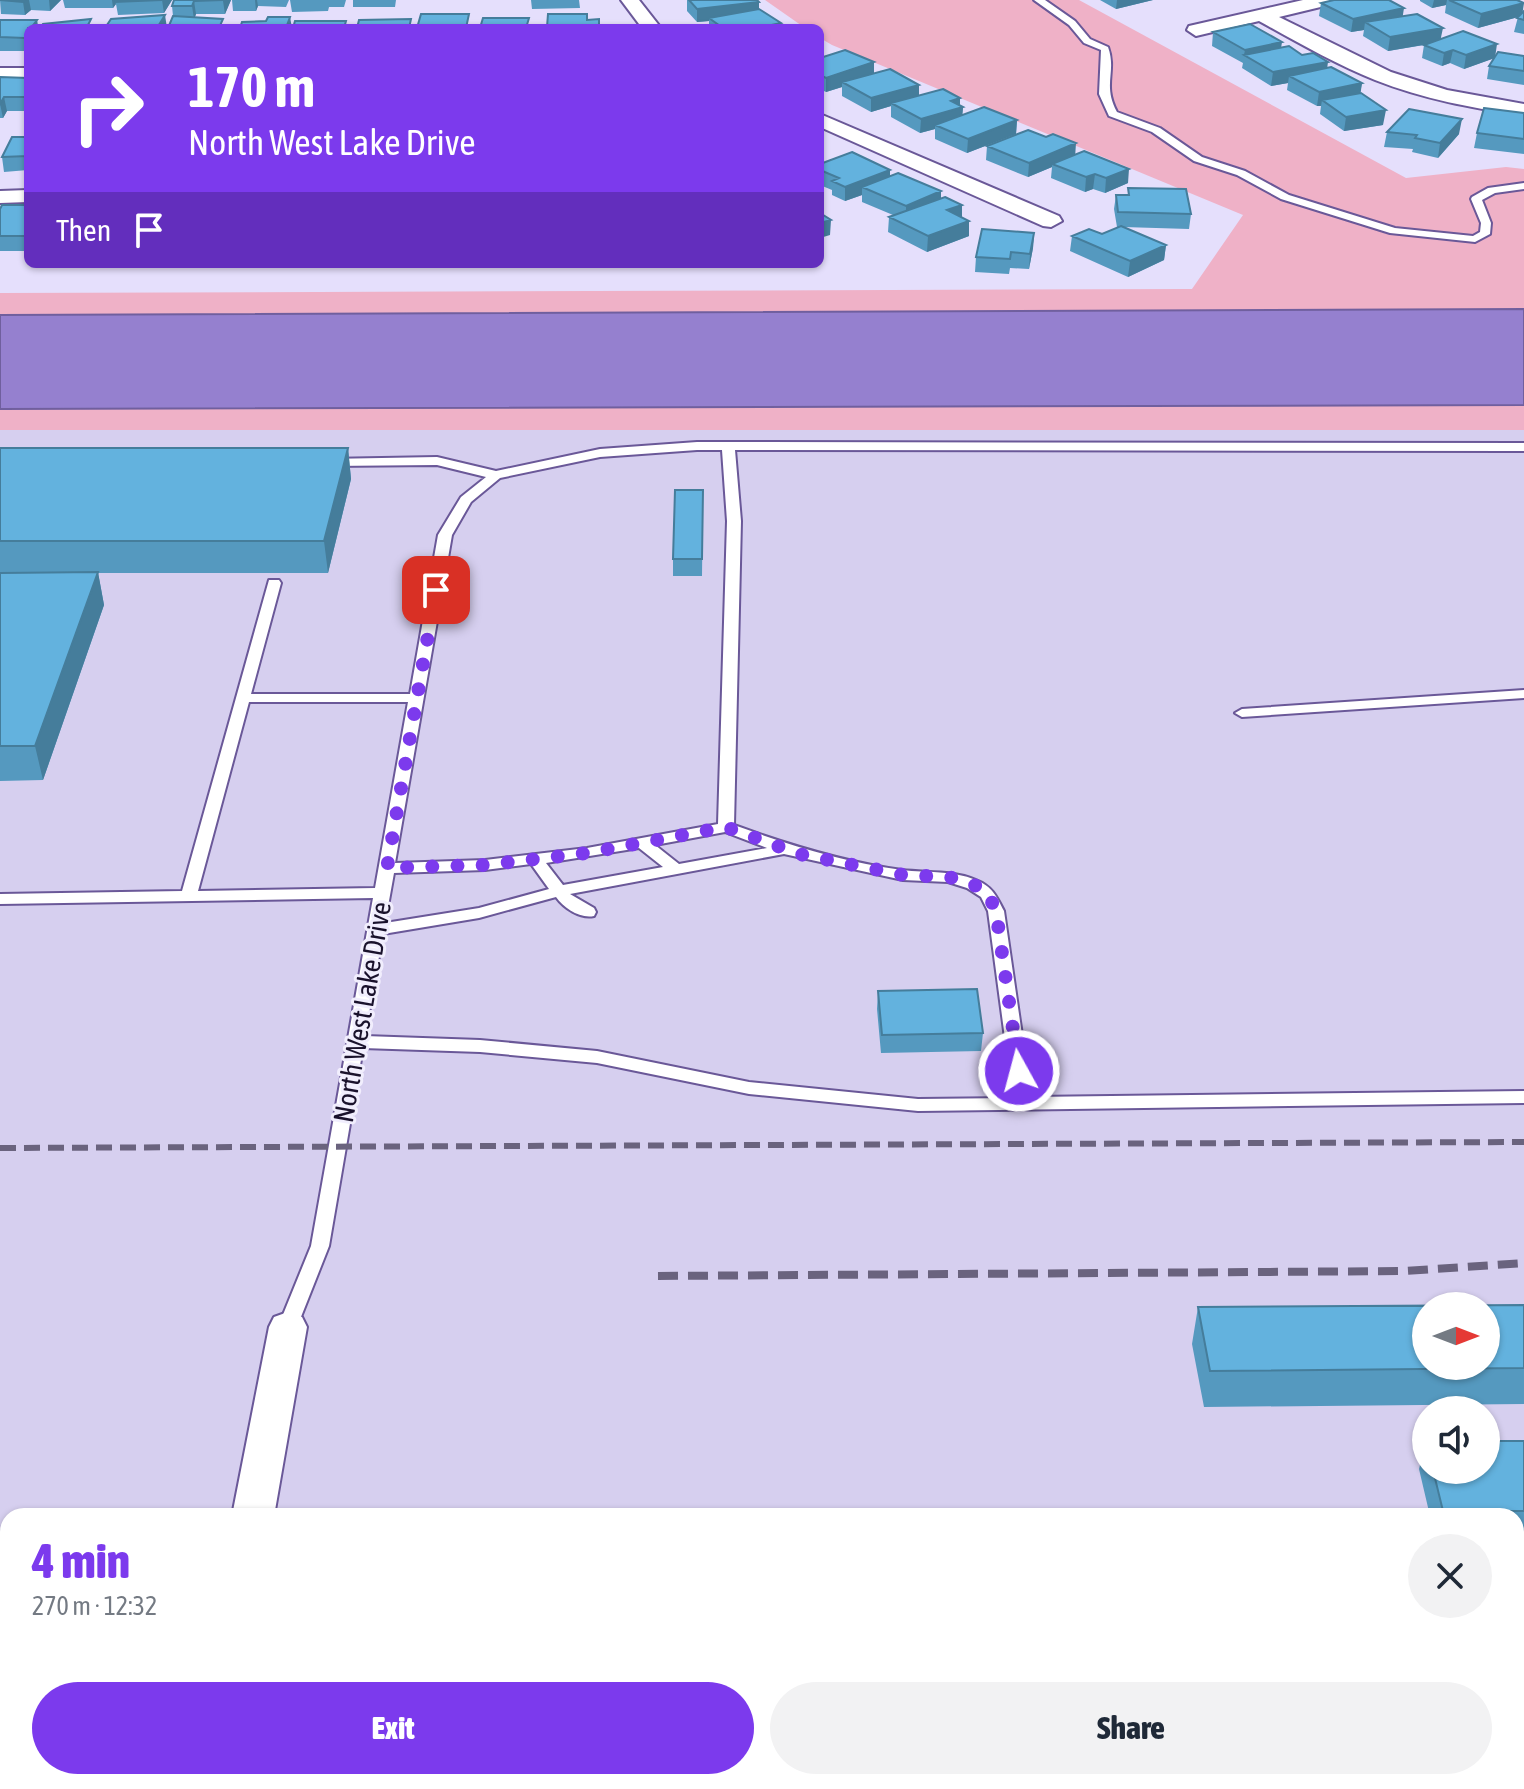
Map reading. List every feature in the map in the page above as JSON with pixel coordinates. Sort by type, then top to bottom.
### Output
[{"type":"street","points":[[630,0],[649,24]]},
{"type":"street","points":[[1196,30],[1327,0]]},
{"type":"street","points":[[1262,15],[1333,53],[1399,82],[1455,99],[1524,110]]},
{"type":"street","points":[[0,74],[24,74]]},
{"type":"street","points":[[824,122],[1051,221]]},
{"type":"street","points":[[849,155],[878,146]]},
{"type":"street","points":[[0,197],[24,196]]},
{"type":"street","name":"North West Lake Drive","points":[[254,1508],[288,1327]]},
{"type":"lane","points":[[1039,0],[1072,23],[1087,41],[1105,49],[1107,57],[1101,88],[1113,114],[1156,130],[1198,159],[1241,173],[1285,197],[1394,231],[1475,239],[1485,234],[1486,223],[1476,199],[1492,190],[1524,186]]},
{"type":"lane","points":[[308,462],[437,461],[496,475],[600,453],[728,446],[1524,447]]},
{"type":"lane","points":[[726,827],[734,521],[728,446]]},
{"type":"lane","name":"North West Lake Drive","points":[[288,1327],[320,1246],[445,535],[466,500],[496,475]]},
{"type":"lane","points":[[188,897],[274,583]]},
{"type":"lane","points":[[1242,713],[1524,694]]},
{"type":"lane","points":[[242,698],[417,698]]},
{"type":"lane","points":[[387,868],[485,865],[535,859],[726,827],[786,849],[903,875],[949,877],[973,884],[988,894],[996,911],[1023,1104]]},
{"type":"lane","points":[[641,842],[676,869]]},
{"type":"lane","points":[[377,930],[479,913],[560,891],[786,849]]},
{"type":"lane","points":[[535,859],[567,901],[588,912]]},
{"type":"lane","points":[[0,899],[383,893]]},
{"type":"lane","points":[[357,1042],[480,1046],[597,1057],[749,1088],[918,1105],[1524,1097]]},
{"type":"shaded area","points":[[765,0],[1079,0],[1406,178],[1506,167],[1524,169],[1524,430],[0,430],[0,293],[1192,289],[1243,215],[832,45],[824,40],[824,24],[799,24]]},
{"type":"shaded area","points":[[1524,309],[1524,405],[0,409],[0,315]]},
{"type":"shaded area","points":[[0,430],[1524,430],[1524,1508],[0,1508]]},
{"type":"building","points":[[116,0],[162,0],[115,2]]},
{"type":"building","points":[[174,0],[223,0],[172,6]]},
{"type":"building","points":[[689,0],[757,0],[759,2],[697,9]]},
{"type":"building","points":[[1334,0],[1389,0],[1404,8],[1353,19],[1321,3]]},
{"type":"building","points":[[1449,0],[1517,0],[1524,3],[1481,14]]},
{"type":"building","points":[[759,9],[781,23],[717,24],[709,18]]},
{"type":"building","points":[[421,14],[469,14],[467,24],[418,24]]},
{"type":"building","points":[[548,14],[587,14],[587,20],[599,19],[599,24],[547,24]]},
{"type":"building","points":[[1417,14],[1443,28],[1390,37],[1365,22]]},
{"type":"building","points":[[165,15],[159,24],[108,24],[111,19]]},
{"type":"building","points":[[173,16],[223,19],[221,24],[170,24]]},
{"type":"building","points":[[268,17],[290,17],[287,24],[241,24],[242,22],[266,21]]},
{"type":"building","points":[[483,18],[529,18],[527,24],[481,24]]},
{"type":"building","points":[[91,19],[88,24],[43,24]]},
{"type":"building","points":[[411,19],[410,24],[358,24],[359,20]]},
{"type":"building","points":[[0,20],[37,20],[34,24],[24,24],[24,38],[0,37]]},
{"type":"building","points":[[295,21],[346,21],[345,24],[294,24]]},
{"type":"building","points":[[1250,24],[1282,42],[1245,50],[1213,32]]},
{"type":"building","points":[[1463,31],[1497,44],[1466,55],[1453,50],[1444,53],[1424,45]]},
{"type":"building","points":[[1289,46],[1302,55],[1313,53],[1328,62],[1273,72],[1244,55]]},
{"type":"building","points":[[845,50],[874,62],[826,78],[824,57]]},
{"type":"building","points":[[1498,52],[1524,56],[1524,71],[1489,66]]},
{"type":"building","points":[[1331,67],[1362,83],[1319,92],[1289,76]]},
{"type":"building","points":[[890,69],[919,85],[871,98],[842,82]]},
{"type":"building","points":[[0,77],[24,78],[24,97],[4,97],[0,104]]},
{"type":"building","points":[[943,89],[960,98],[951,101],[963,107],[921,119],[891,103]]},
{"type":"building","points":[[1361,93],[1386,110],[1346,117],[1322,100]]},
{"type":"building","points":[[984,107],[1017,120],[968,139],[935,125]]},
{"type":"building","points":[[1484,108],[1524,113],[1524,139],[1477,133]]},
{"type":"building","points":[[1409,109],[1462,119],[1440,143],[1415,138],[1417,135],[1387,132]]},
{"type":"building","points":[[1028,130],[1046,137],[1053,134],[1076,143],[1029,163],[987,146]]},
{"type":"building","points":[[12,137],[24,137],[24,156],[2,157]]},
{"type":"building","points":[[1084,151],[1129,169],[1106,178],[1095,174],[1086,177],[1052,164]]},
{"type":"building","points":[[852,152],[890,170],[845,187],[832,181],[839,178],[824,172],[824,162]]},
{"type":"building","points":[[898,173],[941,191],[906,206],[862,187]]},
{"type":"building","points":[[1128,188],[1186,189],[1191,214],[1118,212],[1116,195],[1129,195]]},
{"type":"building","points":[[945,197],[962,205],[947,210],[969,221],[928,236],[889,217]]},
{"type":"building","points":[[2,205],[24,205],[24,236],[0,236]]},
{"type":"building","points":[[1121,226],[1166,245],[1130,261],[1072,236],[1089,229],[1102,234]]},
{"type":"building","points":[[982,229],[1034,233],[1030,254],[1011,252],[1010,259],[976,257]]},
{"type":"building","points":[[0,448],[348,448],[324,541],[0,541]]},
{"type":"building","points":[[675,490],[703,490],[702,559],[673,559]]},
{"type":"building","points":[[98,572],[35,746],[0,746],[0,573]]},
{"type":"building","points":[[977,989],[983,1033],[882,1035],[878,991]]},
{"type":"building","points":[[1500,1305],[1524,1305],[1524,1368],[1500,1368]]},
{"type":"building","points":[[1412,1306],[1412,1369],[1210,1371],[1198,1307]]},
{"type":"building","points":[[1500,1441],[1524,1441],[1524,1508],[1442,1508],[1436,1484],[1500,1484]]},
{"type":"railway","points":[[0,1148],[1524,1142]]},
{"type":"railway","points":[[658,1276],[1404,1271],[1524,1263]]},
{"type":"route","points":[[436,590],[387,868],[485,865],[587,853],[726,827],[799,854],[903,875],[949,877],[973,884],[988,894],[996,911],[1019,1071]]}]
